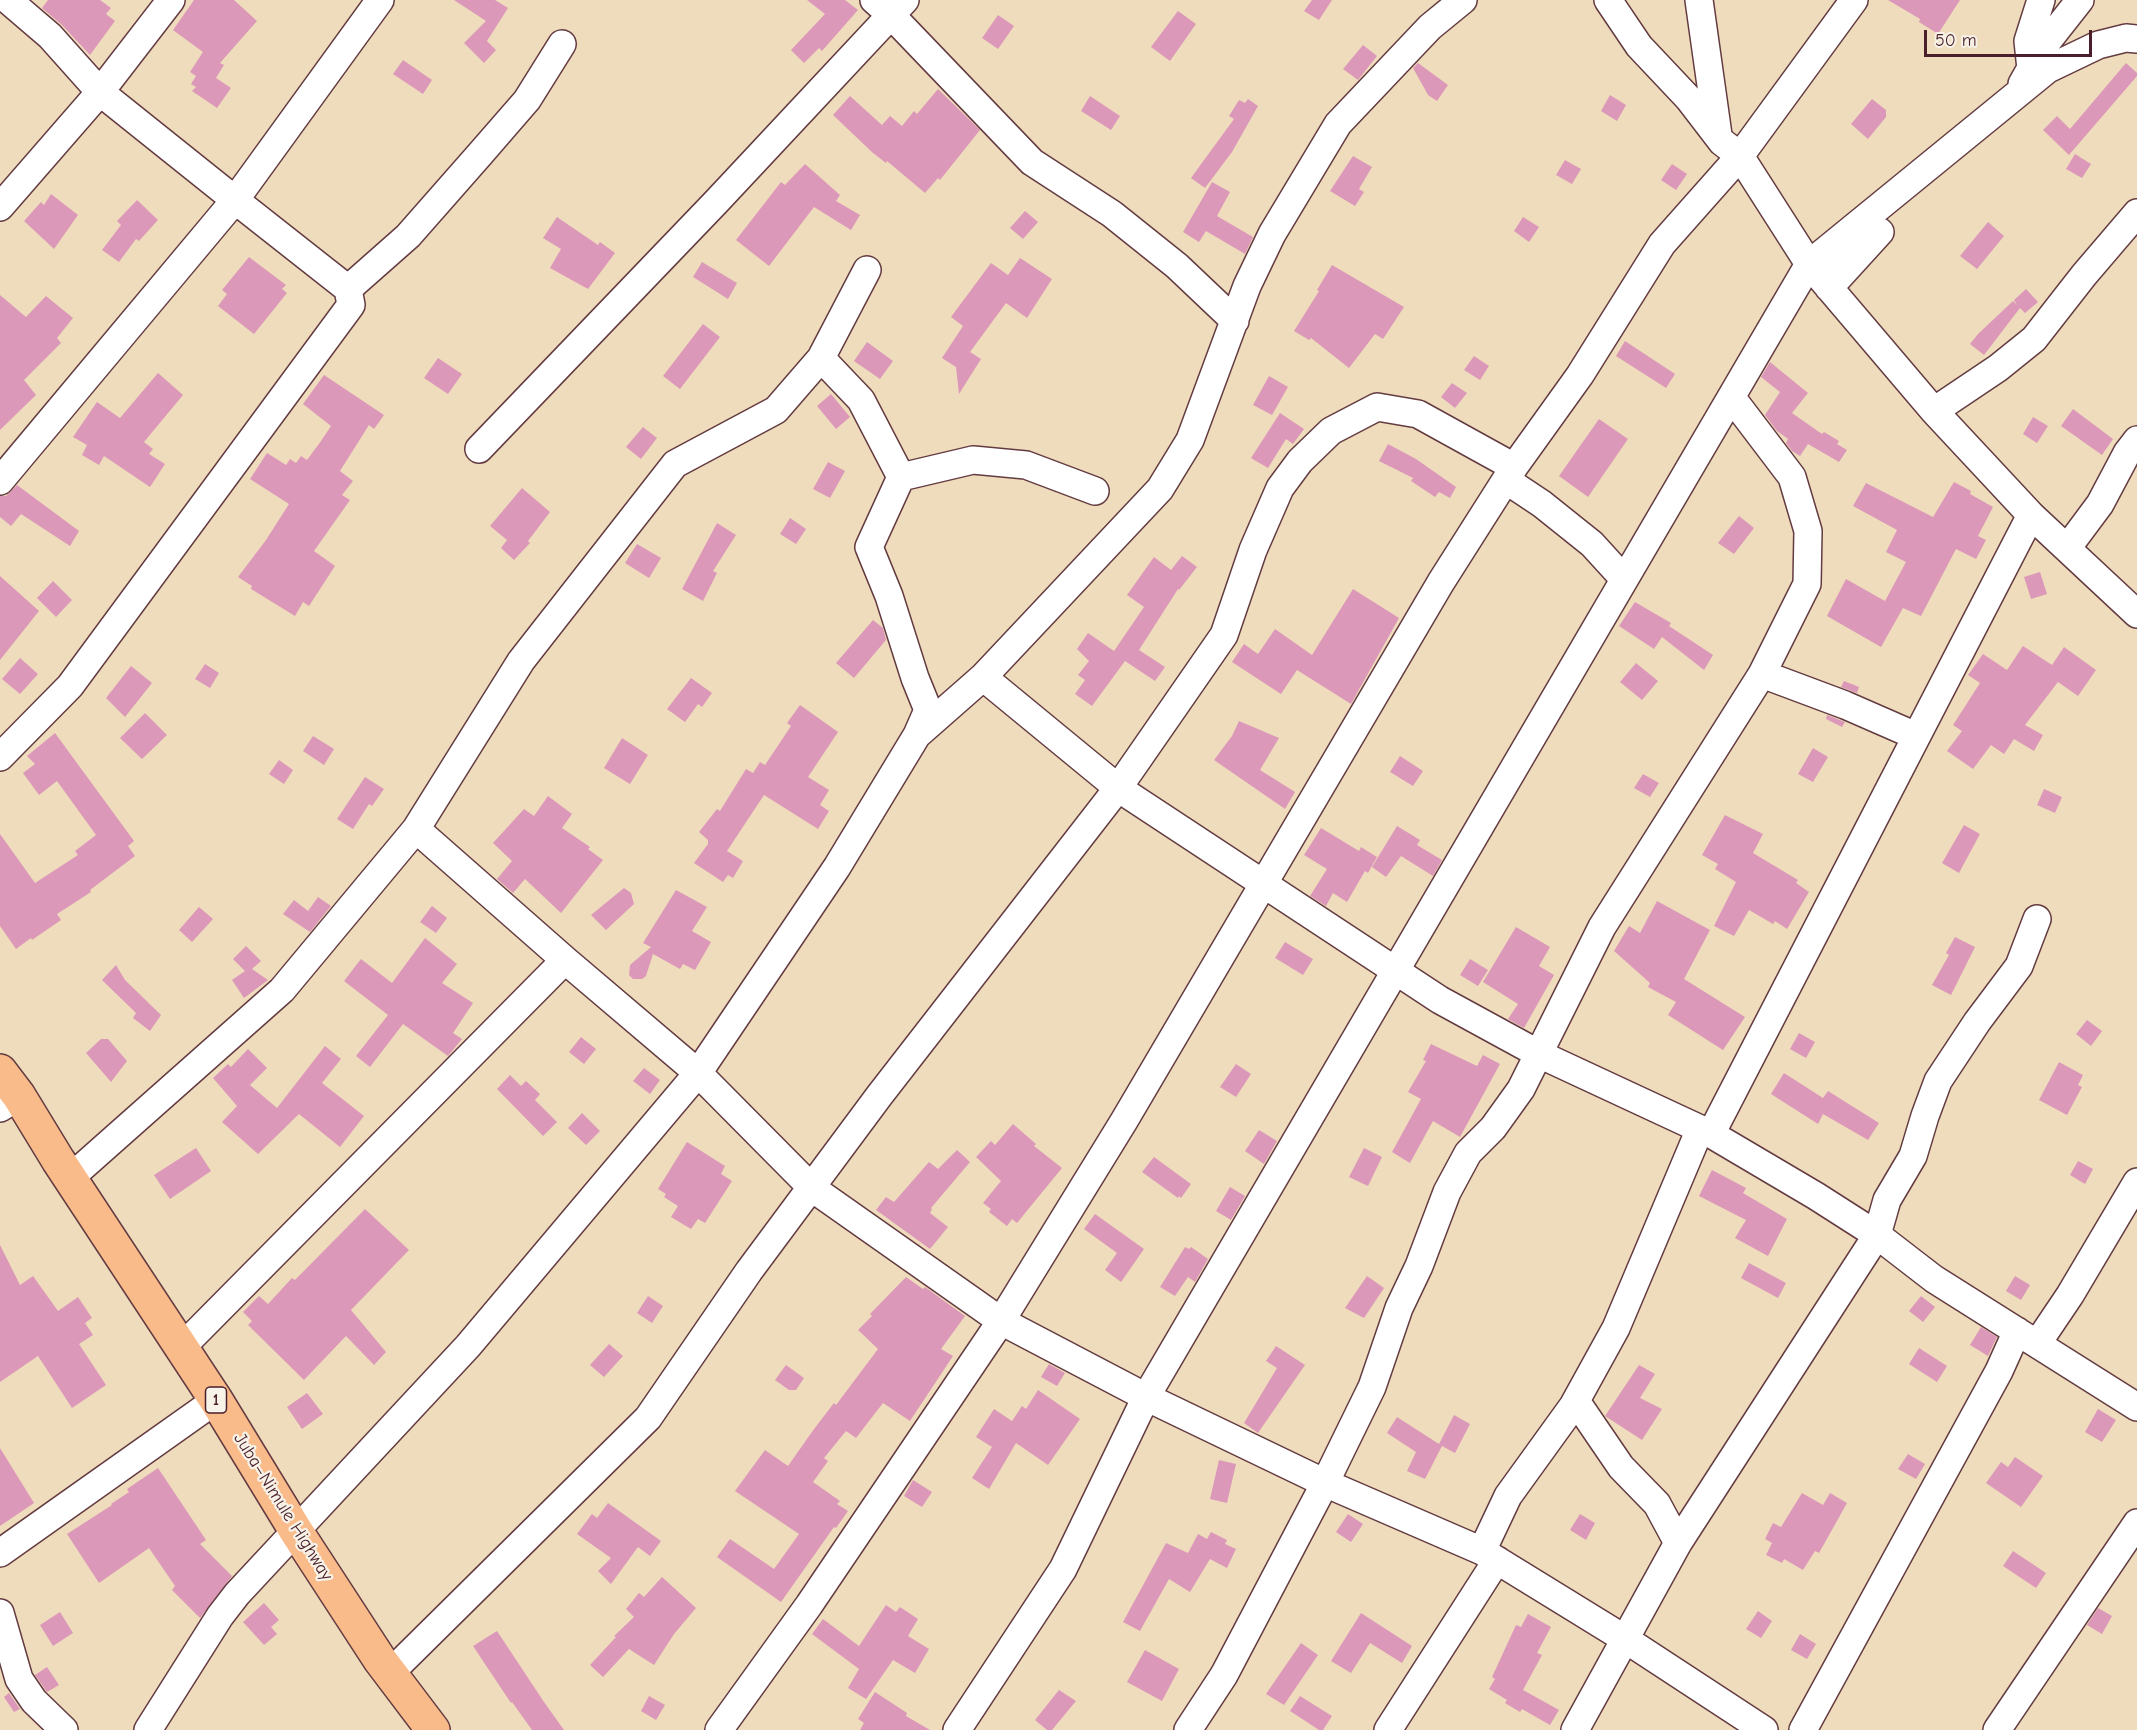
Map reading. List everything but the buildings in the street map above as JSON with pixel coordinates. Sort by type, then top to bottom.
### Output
[{"type":"main road","name":"Juba–Nimule Highway","points":[[0,1071],[10,1102],[70,1178],[216,1400],[296,1531],[390,1673],[433,1730]]},
{"type":"street","points":[[0,757],[77,676],[351,305],[348,289],[100,92],[50,36],[8,0]]},
{"type":"street","points":[[0,207],[100,92],[171,0]]},
{"type":"street","points":[[0,481],[235,200],[380,0]]},
{"type":"street","points":[[917,735],[983,677],[1160,489],[1190,440],[1247,286],[1272,234],[1338,124],[1430,27],[1463,0]]},
{"type":"street","points":[[1608,0],[1639,45],[1689,99],[1718,136],[1740,156],[1809,264],[1934,411],[2031,515],[2137,614]]},
{"type":"street","points":[[1698,0],[1718,136]]},
{"type":"street","points":[[719,1730],[809,1605],[1001,1321],[1124,1121],[1441,582],[1510,474],[1580,375],[1662,244],[1740,156],[1854,0]]},
{"type":"street","points":[[2031,69],[2028,41],[2041,0]]},
{"type":"street","points":[[2014,98],[2043,47],[2080,0]]},
{"type":"street","points":[[479,449],[717,201],[890,5],[1032,162],[1112,214],[1177,266],[1235,321]]},
{"type":"street","points":[[957,1730],[1062,1569],[1146,1397],[1623,578],[1732,398],[1809,264],[2048,69],[2098,45],[2126,38],[2137,39]]},
{"type":"street","points":[[348,289],[408,236],[481,153],[527,100],[562,44]]},
{"type":"street","points":[[1934,411],[1998,368],[2034,339],[2137,213]]},
{"type":"street","points":[[1809,264],[1880,232],[1829,288]]},
{"type":"street","points":[[70,1178],[282,990],[417,829],[521,661],[675,464],[776,410],[821,358],[867,270]]},
{"type":"street","points":[[821,358],[861,400],[901,477]]},
{"type":"street","points":[[1188,1730],[1224,1675],[1325,1483],[1372,1387],[1399,1308],[1419,1266],[1447,1192],[1468,1152],[1493,1128],[1521,1089],[1602,927],[1762,674],[1807,584],[1808,531],[1792,477],[1732,398]]},
{"type":"street","points":[[390,1673],[648,1418],[749,1271],[879,1096],[1118,788],[1224,635],[1253,550],[1280,488],[1300,460],[1331,431],[1377,407],[1418,414],[1510,474],[1542,504],[1592,544],[1623,578]]},
{"type":"street","points":[[2068,548],[2100,504],[2127,453],[2137,440]]},
{"type":"street","points":[[901,477],[973,460],[1026,465],[1095,491]]},
{"type":"street","points":[[148,1730],[220,1616],[258,1569],[468,1346],[698,1073],[837,867],[917,735],[928,710],[915,678],[889,596],[869,547],[901,477]]},
{"type":"street","points":[[1388,1730],[1489,1556],[1508,1496],[1576,1401],[1616,1328],[1706,1132],[2031,515]]},
{"type":"street","points":[[1762,674],[1845,705],[1916,736]]},
{"type":"street","points":[[983,677],[1118,788],[1440,1000],[1539,1054],[1706,1132],[1816,1196],[1877,1235],[1934,1279],[2137,1407]]},
{"type":"street","points":[[417,829],[565,960],[698,1073],[812,1188],[1001,1321],[1146,1397],[1325,1483],[1489,1556],[1625,1639],[1764,1730]]},
{"type":"street","points":[[1575,1730],[1678,1543],[1877,1235],[1887,1200],[1913,1156],[1938,1081],[1977,1022],[2019,966],[2037,920]]},
{"type":"street","points":[[181,1348],[565,960]]},
{"type":"street","points":[[1803,1730],[2000,1371],[2027,1338],[2070,1295],[2137,1182]]},
{"type":"street","points":[[0,1553],[216,1400]]},
{"type":"street","points":[[1576,1401],[1621,1467],[1657,1504],[1678,1543]]},
{"type":"street","points":[[1997,1730],[2137,1523]]},
{"type":"street","points":[[0,1613],[18,1679],[34,1701],[64,1730]]}]
